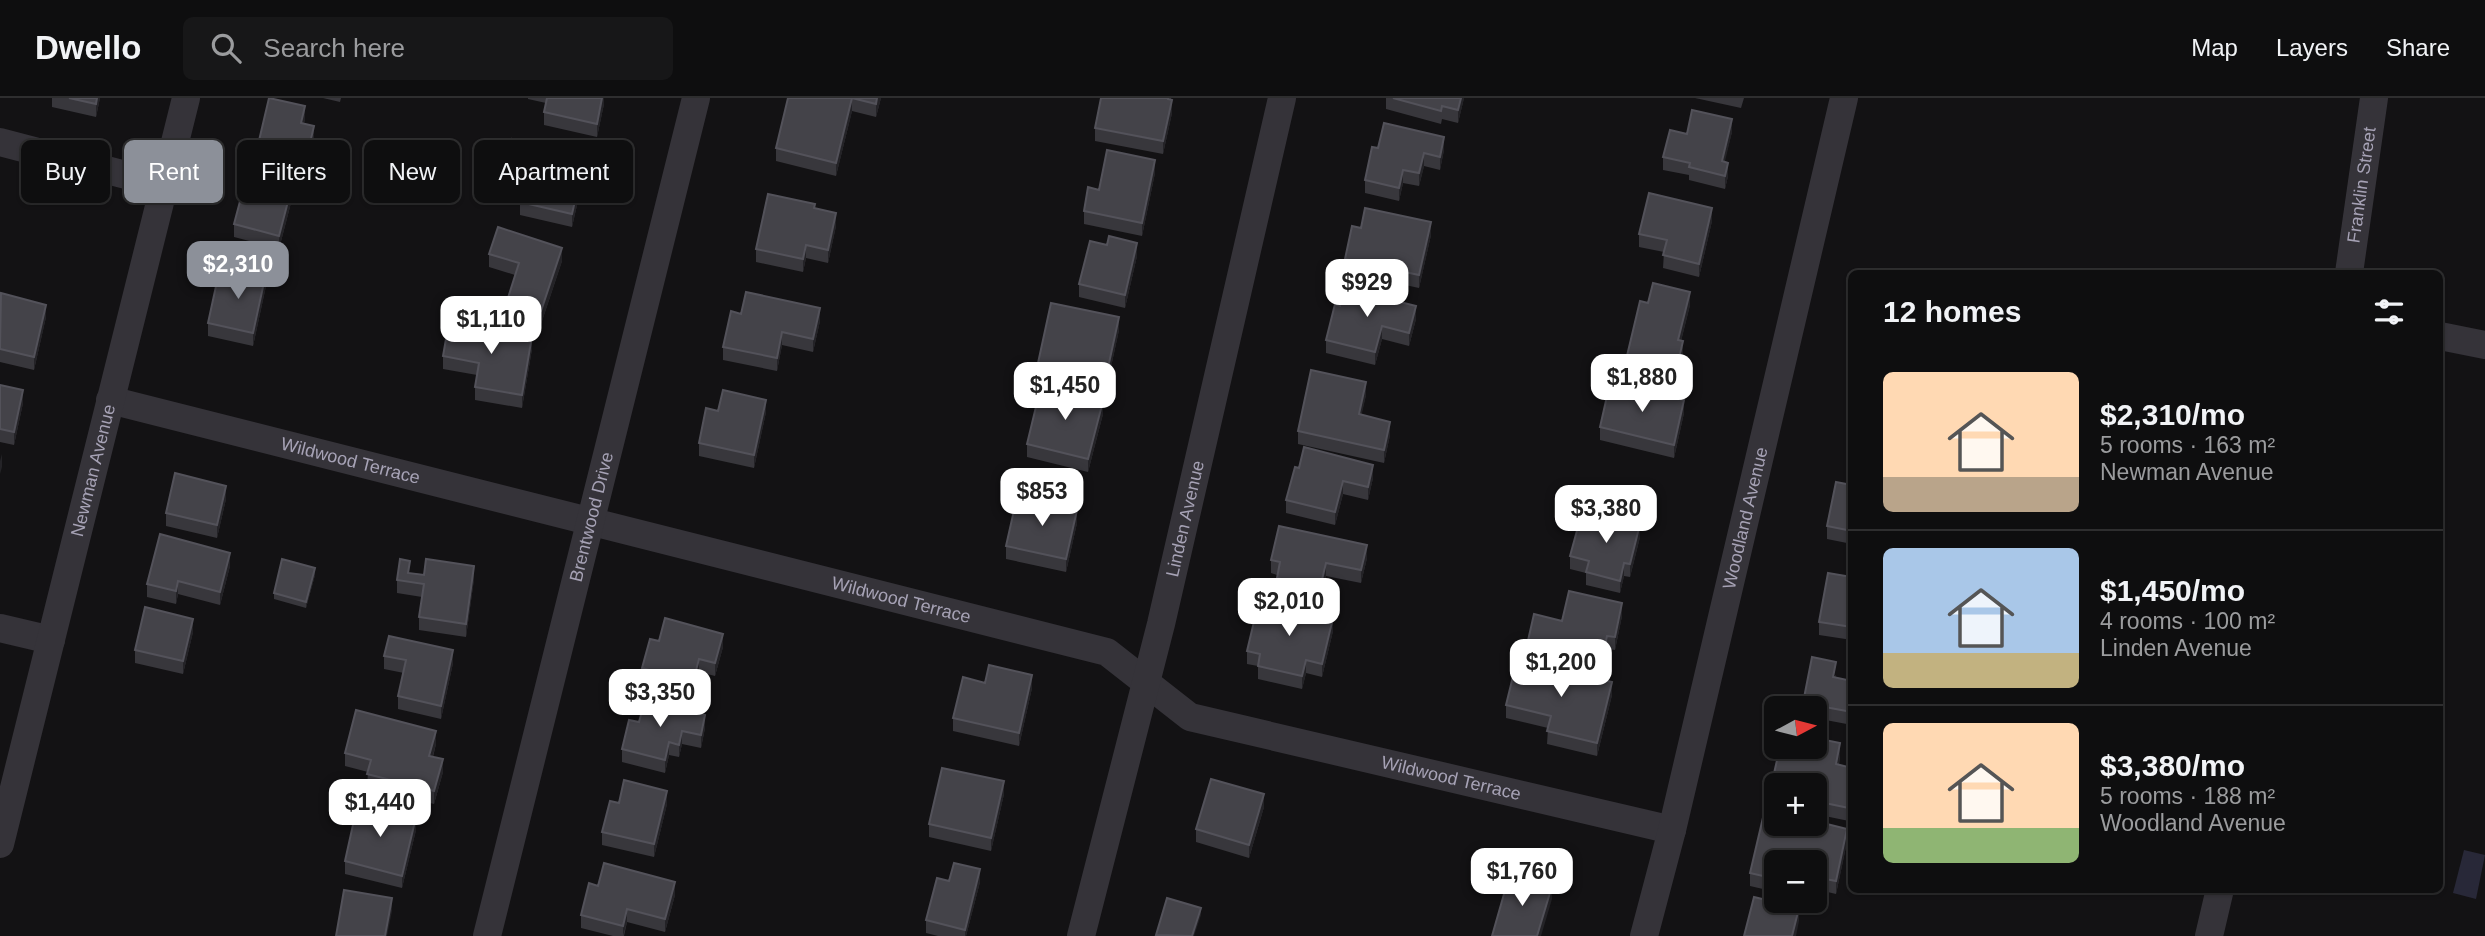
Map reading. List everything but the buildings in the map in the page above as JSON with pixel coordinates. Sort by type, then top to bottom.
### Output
[{"type":"street","name":"Newman Avenue","points":[[175,140],[186,98]]},
{"type":"street","name":"Brentwood Drive","points":[[487,936],[696,98]]},
{"type":"street","name":"Linden Avenue","points":[[1081,936],[1146,683],[1282,98]]},
{"type":"street","name":"Woodland Avenue","points":[[1644,936],[1672,830],[1844,98]]},
{"type":"street","name":"Franklin Street","points":[[2349,270],[2374,98]]},
{"type":"street","points":[[0,142],[124,175]]},
{"type":"street","name":"Newman Avenue","points":[[0,844],[159,203]]},
{"type":"street","points":[[2443,337],[2485,345]]},
{"type":"street","name":"Wildwood Terrace","points":[[110,400],[1107,652],[1190,717],[1672,830]]},
{"type":"street","points":[[0,628],[51,640]]},
{"type":"street","points":[[2209,936],[2219,893]]},
{"type":"water","points":[[2464,850],[2485,855],[2476,899],[2453,893]]}]
